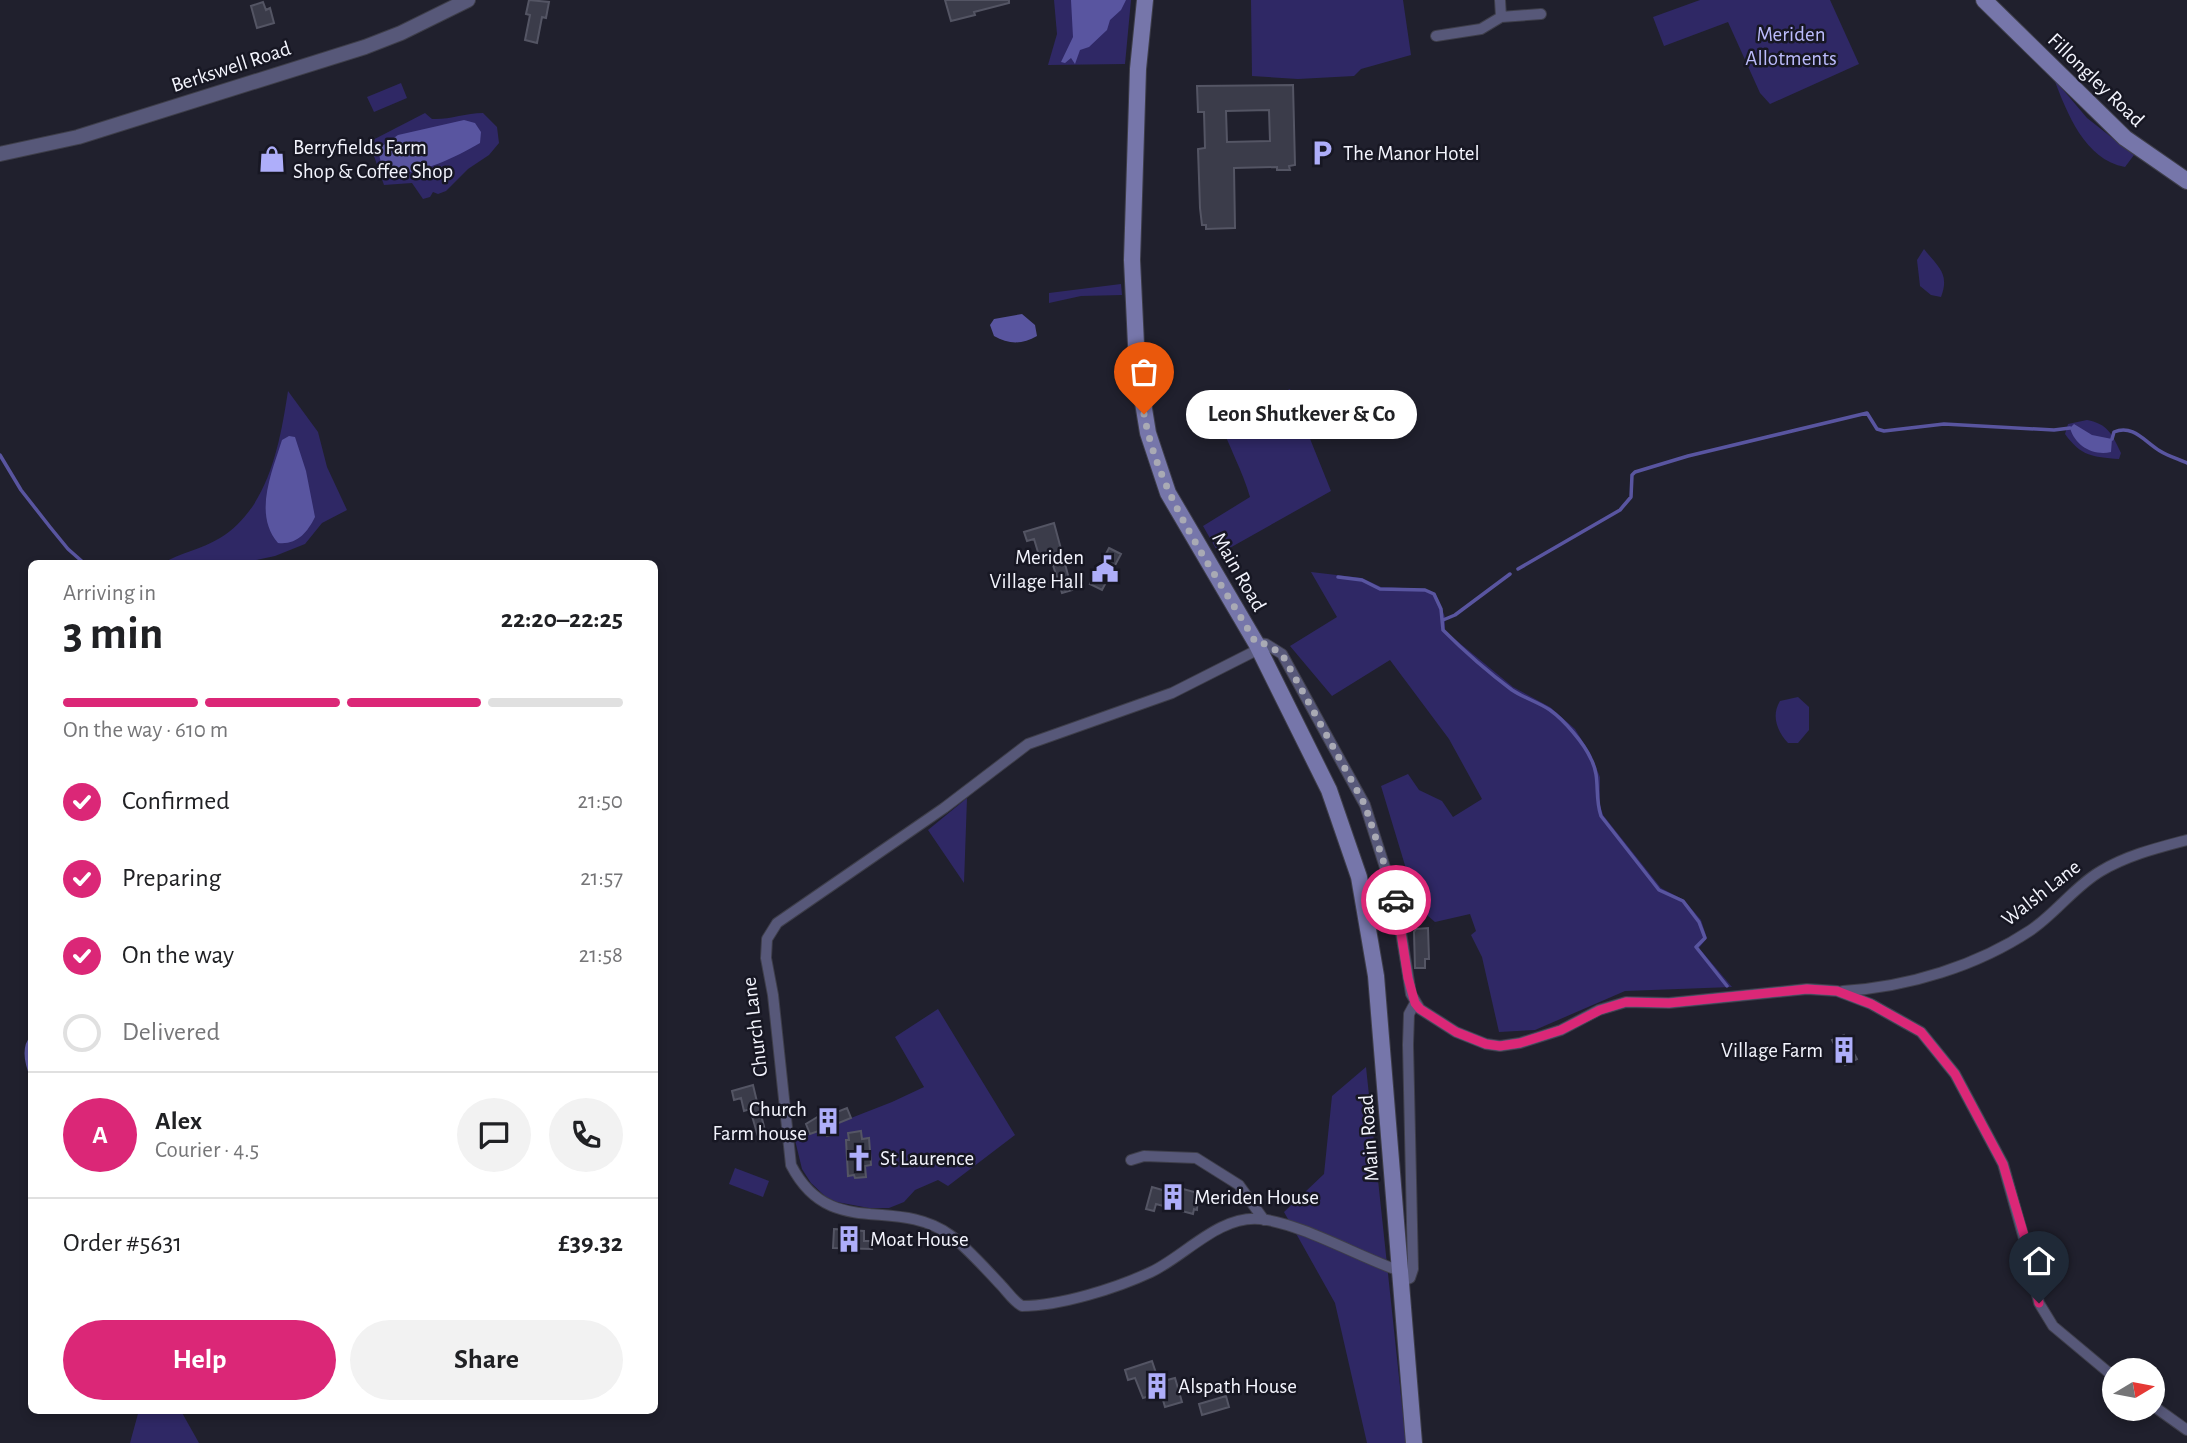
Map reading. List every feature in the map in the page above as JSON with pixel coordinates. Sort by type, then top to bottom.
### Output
[{"type":"main road","name":"Main Road","points":[[1145,0],[1137,82],[1132,260],[1135,339],[1148,433],[1168,493],[1257,646],[1329,790],[1359,877],[1376,976],[1414,1443]]},
{"type":"main road","name":"Fillongley Road","points":[[1984,0],[2125,138],[2187,181]]},
{"type":"street","name":"Berkswell Road","points":[[0,154],[78,137],[143,118],[365,47],[401,33],[468,0]]},
{"type":"street","points":[[1500,0],[1501,17]]},
{"type":"street","points":[[1436,36],[1481,29],[1501,17],[1541,14]]},
{"type":"street","points":[[1257,646],[1266,644],[1282,654],[1365,805],[1396,902],[1408,978],[1415,1003],[1420,1009],[1456,1032],[1486,1044],[1500,1046],[1520,1043],[1561,1030],[1600,1010],[1626,1002],[1669,1003],[1807,989],[1837,991],[1871,1004],[1921,1032],[1955,1074],[2003,1164],[2024,1235],[2039,1303],[2053,1326],[2102,1367]]},
{"type":"street","name":"Church Lane","points":[[1257,646],[1172,693],[1028,744],[933,815],[777,923],[767,939],[766,951],[791,1165],[802,1186],[835,1209],[928,1224],[950,1235],[1022,1306],[1043,1305],[1121,1284],[1151,1272],[1222,1227],[1264,1220],[1282,1224],[1400,1276]]},
{"type":"street","name":"Walsh Lane","points":[[1837,991],[1878,989],[1935,974],[1997,949],[2032,929],[2100,871],[2139,853],[2187,840]]},
{"type":"street","points":[[1871,1004],[1878,989]]},
{"type":"street","points":[[1400,1276],[1410,1278],[1413,1269],[1408,1045],[1409,1014],[1415,1003]]},
{"type":"street","points":[[1131,1160],[1144,1156],[1196,1157],[1239,1185],[1264,1220]]},
{"type":"street","points":[[2165,1414],[2187,1430]]},
{"type":"green space","points":[[1054,0],[1131,0],[1125,64],[1048,65],[1057,34]]},
{"type":"green space","points":[[1251,0],[1403,0],[1411,55],[1361,69],[1354,76],[1298,79],[1252,76]]},
{"type":"green space","name":"Meriden Allotments","points":[[1700,0],[1830,0],[1859,64],[1770,104],[1760,93],[1728,22],[1664,46],[1653,17]]},
{"type":"green space","points":[[2054,79],[2087,118],[2134,155],[2125,167],[2111,163],[2088,145],[2072,120]]},
{"type":"green space","points":[[401,83],[407,98],[374,112],[367,97]]},
{"type":"green space","points":[[425,113],[432,119],[438,119],[483,113],[497,127],[499,143],[489,155],[468,169],[446,191],[438,194],[433,192],[430,197],[423,199],[412,183],[384,185],[374,156],[365,144]]},
{"type":"green space","points":[[1924,249],[1943,276],[1941,297],[1931,295],[1920,286],[1917,260]]},
{"type":"green space","points":[[1121,284],[1122,295],[1081,296],[1049,303],[1049,293]]},
{"type":"green space","points":[[1290,389],[1331,491],[1219,554],[1203,526],[1250,497],[1219,419]]},
{"type":"green space","points":[[288,391],[318,432],[327,467],[347,510],[322,523],[305,544],[275,556],[256,560],[170,560],[220,538],[237,525],[261,492],[281,432]]},
{"type":"green space","points":[[2087,420],[2100,424],[2108,431],[2121,453],[2119,459],[2088,454],[2076,447],[2065,434],[2068,424]]},
{"type":"green space","points":[[1311,572],[1362,578],[1381,587],[1425,589],[1435,593],[1445,617],[1445,631],[1513,687],[1550,707],[1575,729],[1591,755],[1600,777],[1600,805],[1603,815],[1661,888],[1684,900],[1701,920],[1707,938],[1699,948],[1732,987],[1625,991],[1535,1030],[1499,1032],[1482,957],[1471,935],[1476,931],[1470,914],[1435,922],[1428,916],[1420,900],[1407,900],[1403,886],[1408,883],[1407,872],[1381,786],[1408,774],[1419,790],[1442,801],[1453,817],[1482,799],[1449,739],[1390,660],[1332,696],[1290,646],[1337,617]]},
{"type":"green space","points":[[1798,697],[1809,707],[1809,730],[1798,743],[1788,743],[1778,728],[1777,707],[1780,701]]},
{"type":"green space","points":[[967,798],[964,883],[928,830]]},
{"type":"green space","points":[[938,1009],[1015,1135],[948,1186],[938,1180],[915,1190],[904,1202],[889,1208],[869,1208],[837,1202],[826,1197],[811,1183],[802,1169],[795,1140],[803,1133],[810,1134],[924,1087],[895,1037]]},
{"type":"green space","points":[[1366,1067],[1406,1443],[1367,1443],[1335,1303],[1284,1212],[1324,1174],[1332,1096]]},
{"type":"green space","points":[[735,1168],[769,1181],[763,1197],[729,1184]]},
{"type":"green space","points":[[138,1414],[183,1414],[199,1443],[130,1443]]},
{"type":"shaded area","points":[[1071,0],[1126,0],[1121,10],[1110,20],[1107,30],[1089,47],[1080,50],[1075,64],[1071,58],[1065,63],[1061,62],[1073,37]]},
{"type":"shaded area","points":[[464,120],[475,123],[481,132],[480,143],[446,161],[421,169],[395,174],[383,173],[378,149],[398,135]]},
{"type":"shaded area","points":[[1022,314],[1035,325],[1037,336],[1015,342],[994,336],[990,325],[994,319]]},
{"type":"shaded area","points":[[2074,424],[2092,435],[2112,439],[2111,452],[2091,451],[2080,445],[2070,428]]},
{"type":"shaded area","points":[[289,436],[295,437],[306,471],[315,517],[301,537],[291,542],[278,543],[267,519],[267,493],[282,440]]},
{"type":"building","points":[[529,0],[549,2],[546,18],[542,17],[537,43],[525,40],[530,15],[526,14]]},
{"type":"building","points":[[945,0],[1009,0],[1009,3],[951,21]]},
{"type":"building","points":[[263,2],[266,10],[270,8],[274,23],[257,28],[251,6]]},
{"type":"building","points":[[1293,85],[1295,165],[1289,166],[1290,170],[1277,170],[1277,167],[1234,168],[1235,228],[1206,229],[1206,225],[1202,225],[1198,149],[1205,148],[1204,112],[1198,112],[1197,86]],"holes":[[[1269,110],[1270,141],[1227,142],[1226,111]]]},
{"type":"building","points":[[1054,523],[1072,590],[1062,593],[1051,559],[1041,562],[1034,539],[1027,541],[1024,532]]},
{"type":"building","name":"Meriden Village Hall","points":[[1109,548],[1121,554],[1102,590],[1090,584]]},
{"type":"building","points":[[1428,928],[1429,959],[1425,959],[1425,968],[1415,968],[1414,932],[1416,929]]},
{"type":"building","name":"Village Farm","points":[[1844,1035],[1857,1059],[1845,1065],[1832,1040]]},
{"type":"building","points":[[753,1085],[758,1106],[763,1105],[766,1114],[761,1115],[767,1138],[759,1140],[750,1109],[744,1111],[741,1098],[734,1100],[732,1091]]},
{"type":"building","name":"Church Farm house","points":[[847,1108],[851,1118],[831,1126],[834,1134],[827,1136],[824,1129],[810,1134],[806,1124],[819,1116],[818,1114],[825,1111],[827,1116]]},
{"type":"building","name":"St Laurence","points":[[861,1131],[862,1139],[869,1138],[871,1165],[865,1166],[866,1177],[855,1178],[854,1175],[848,1176],[846,1140],[849,1140],[848,1133]]},
{"type":"building","name":"Meriden House","points":[[1168,1185],[1198,1193],[1197,1210],[1194,1209],[1193,1214],[1156,1204],[1154,1211],[1146,1209],[1152,1187],[1166,1191]]},
{"type":"building","name":"Moat House","points":[[834,1229],[864,1231],[864,1241],[872,1241],[872,1249],[833,1248]]},
{"type":"building","name":"Alspath House","points":[[1152,1361],[1159,1382],[1175,1378],[1182,1402],[1165,1407],[1161,1393],[1143,1398],[1135,1378],[1128,1380],[1125,1370]]},
{"type":"building","points":[[1226,1396],[1229,1407],[1202,1415],[1199,1404]]},
{"type":"waterway","points":[[1518,569],[1620,510],[1631,497],[1632,475],[1635,472],[1688,456],[1867,413],[1877,429],[1884,431],[1944,424],[2054,430],[2070,428]]},
{"type":"waterway","points":[[2112,439],[2114,432],[2127,430],[2163,453],[2187,463]]},
{"type":"waterway","points":[[0,455],[21,490],[68,549],[80,560]]},
{"type":"waterway","points":[[1443,620],[1455,615],[1510,574]]},
{"type":"waterway","points":[[1338,577],[1362,580],[1380,589],[1425,590],[1434,594],[1441,609],[1443,630],[1503,683],[1550,710],[1567,726],[1584,746],[1594,766],[1601,816],[1659,890],[1683,901],[1699,922],[1705,938],[1696,947],[1727,986]]},
{"type":"waterway","points":[[28,1044],[28,1065]]},
{"type":"way so far","points":[[1144,414],[1168,493],[1256,643],[1266,644],[1282,654],[1365,805],[1396,900]]},
{"type":"place","name":"The Manor Hotel","points":[[1322,153]]},
{"type":"place","name":"Berryfields Farm Shop & Coffee Shop","points":[[272,159]]},
{"type":"place","name":"Leon Shutkever & Co","points":[[1144,414]]},
{"type":"place","name":"Meriden Village Hall","points":[[1105,569]]},
{"type":"place","name":"Village Farm","points":[[1844,1050]]},
{"type":"place","name":"Church Farm house","points":[[828,1121]]},
{"type":"place","name":"St Laurence","points":[[859,1158]]},
{"type":"place","name":"Meriden House","points":[[1173,1197]]},
{"type":"place","name":"Moat House","points":[[849,1239]]},
{"type":"place","name":"Alspath House","points":[[1157,1386]]},
{"type":"route","points":[[1396,900],[1408,978],[1415,1003],[1456,1032],[1486,1044],[1500,1046],[1520,1043],[1561,1030],[1600,1010],[1626,1002],[1669,1003],[1807,989],[1837,991],[1871,1004],[1921,1032],[1955,1074],[2003,1164],[2024,1235],[2039,1303]]}]
